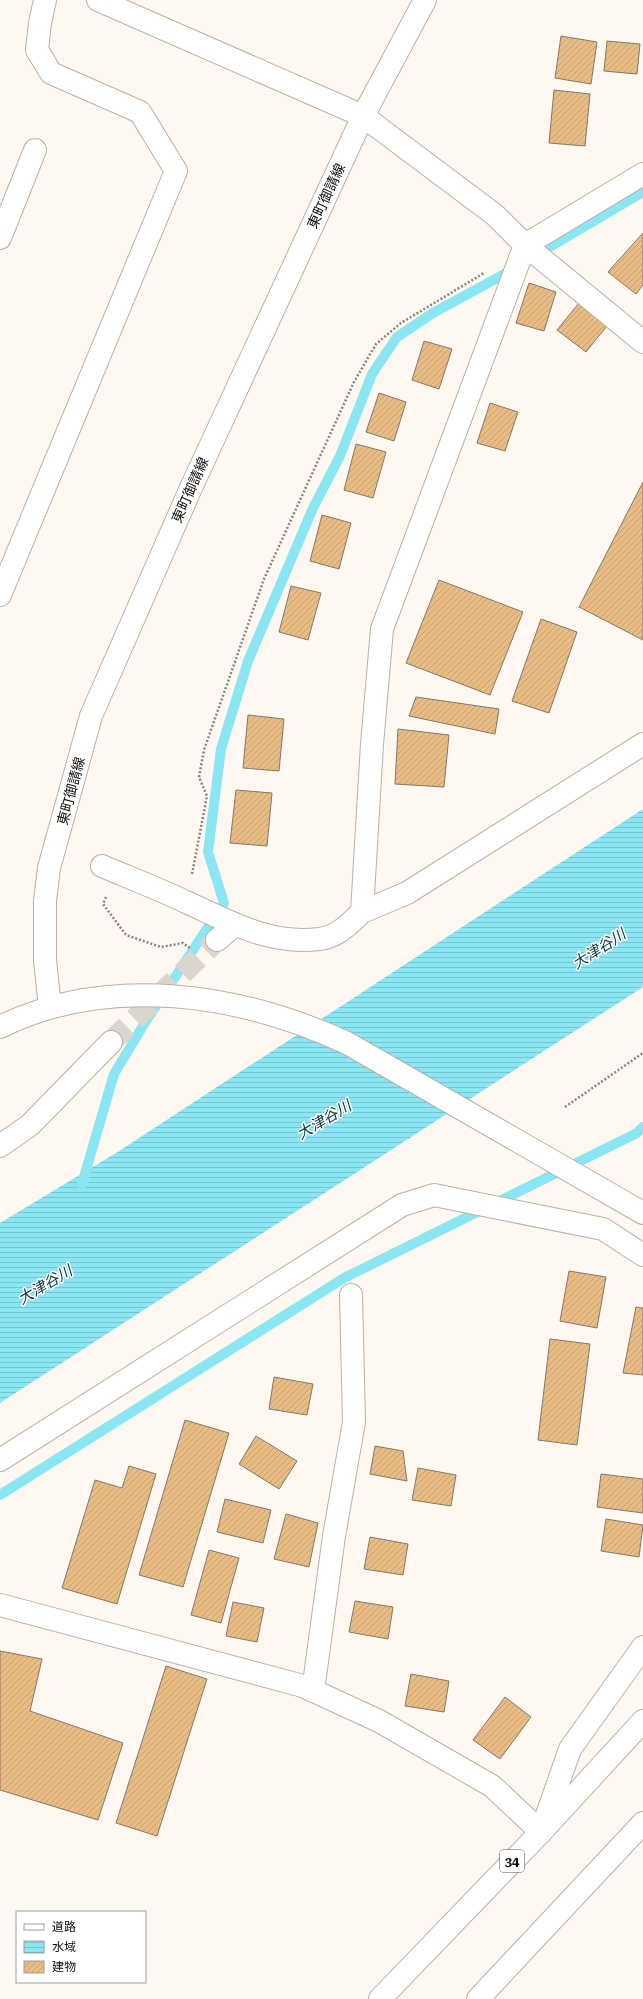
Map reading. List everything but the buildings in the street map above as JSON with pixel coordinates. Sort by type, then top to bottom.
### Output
[{"type":"street","points":[[0,595],[176,171],[140,112],[51,73],[37,50],[40,23],[45,0]]},
{"type":"street","points":[[98,0],[363,116],[495,216],[525,245],[643,342]]},
{"type":"street","name":"東町御請線","points":[[50,1007],[45,960],[45,901],[50,868],[91,716],[190,490],[363,116],[425,0]]},
{"type":"street","points":[[0,238],[35,150]]},
{"type":"street","points":[[362,912],[372,744],[382,629],[525,245],[643,174]]},
{"type":"street","points":[[102,866],[187,902],[235,925],[281,939],[320,939],[341,932],[362,912],[407,893],[643,744]]},
{"type":"street","points":[[217,940],[235,925]]},
{"type":"street","points":[[0,1027],[50,1007],[88,1000],[137,996],[183,997],[218,1000],[267,1012],[326,1033],[353,1046],[643,1213]]},
{"type":"street","points":[[0,1146],[30,1125],[111,1042]]},
{"type":"street","points":[[0,1460],[402,1205],[434,1195],[603,1229],[643,1255]]},
{"type":"street","points":[[313,1691],[334,1536],[354,1422],[351,1295]]},
{"type":"street","points":[[0,1605],[303,1686],[379,1721],[492,1786],[541,1832],[570,1749],[643,1647]]},
{"type":"street","name":"34","points":[[380,1999],[541,1832],[643,1722]]},
{"type":"street","points":[[478,1999],[643,1823]]},
{"type":"path","points":[[187,902],[208,796],[199,777],[204,750],[264,579],[354,382],[376,344],[401,323],[488,270]]},
{"type":"path","points":[[107,893],[103,904],[126,935],[162,947],[183,943],[196,952]]},
{"type":"path","points":[[565,1107],[643,1053]]},
{"type":"water","name":"大津谷川","points":[[643,809],[643,987],[0,1403],[0,1223],[116,1153]]},
{"type":"waterway","points":[[536,255],[643,192]]},
{"type":"waterway","points":[[82,1184],[114,1074],[146,1021],[224,903],[208,852],[221,749],[248,661],[313,508],[340,456],[372,374],[397,337],[433,313],[512,270]]},
{"type":"waterway","points":[[0,1495],[344,1278],[637,1133],[643,1127]]},
{"type":"tunnel","points":[[111,1042],[217,940]]}]
